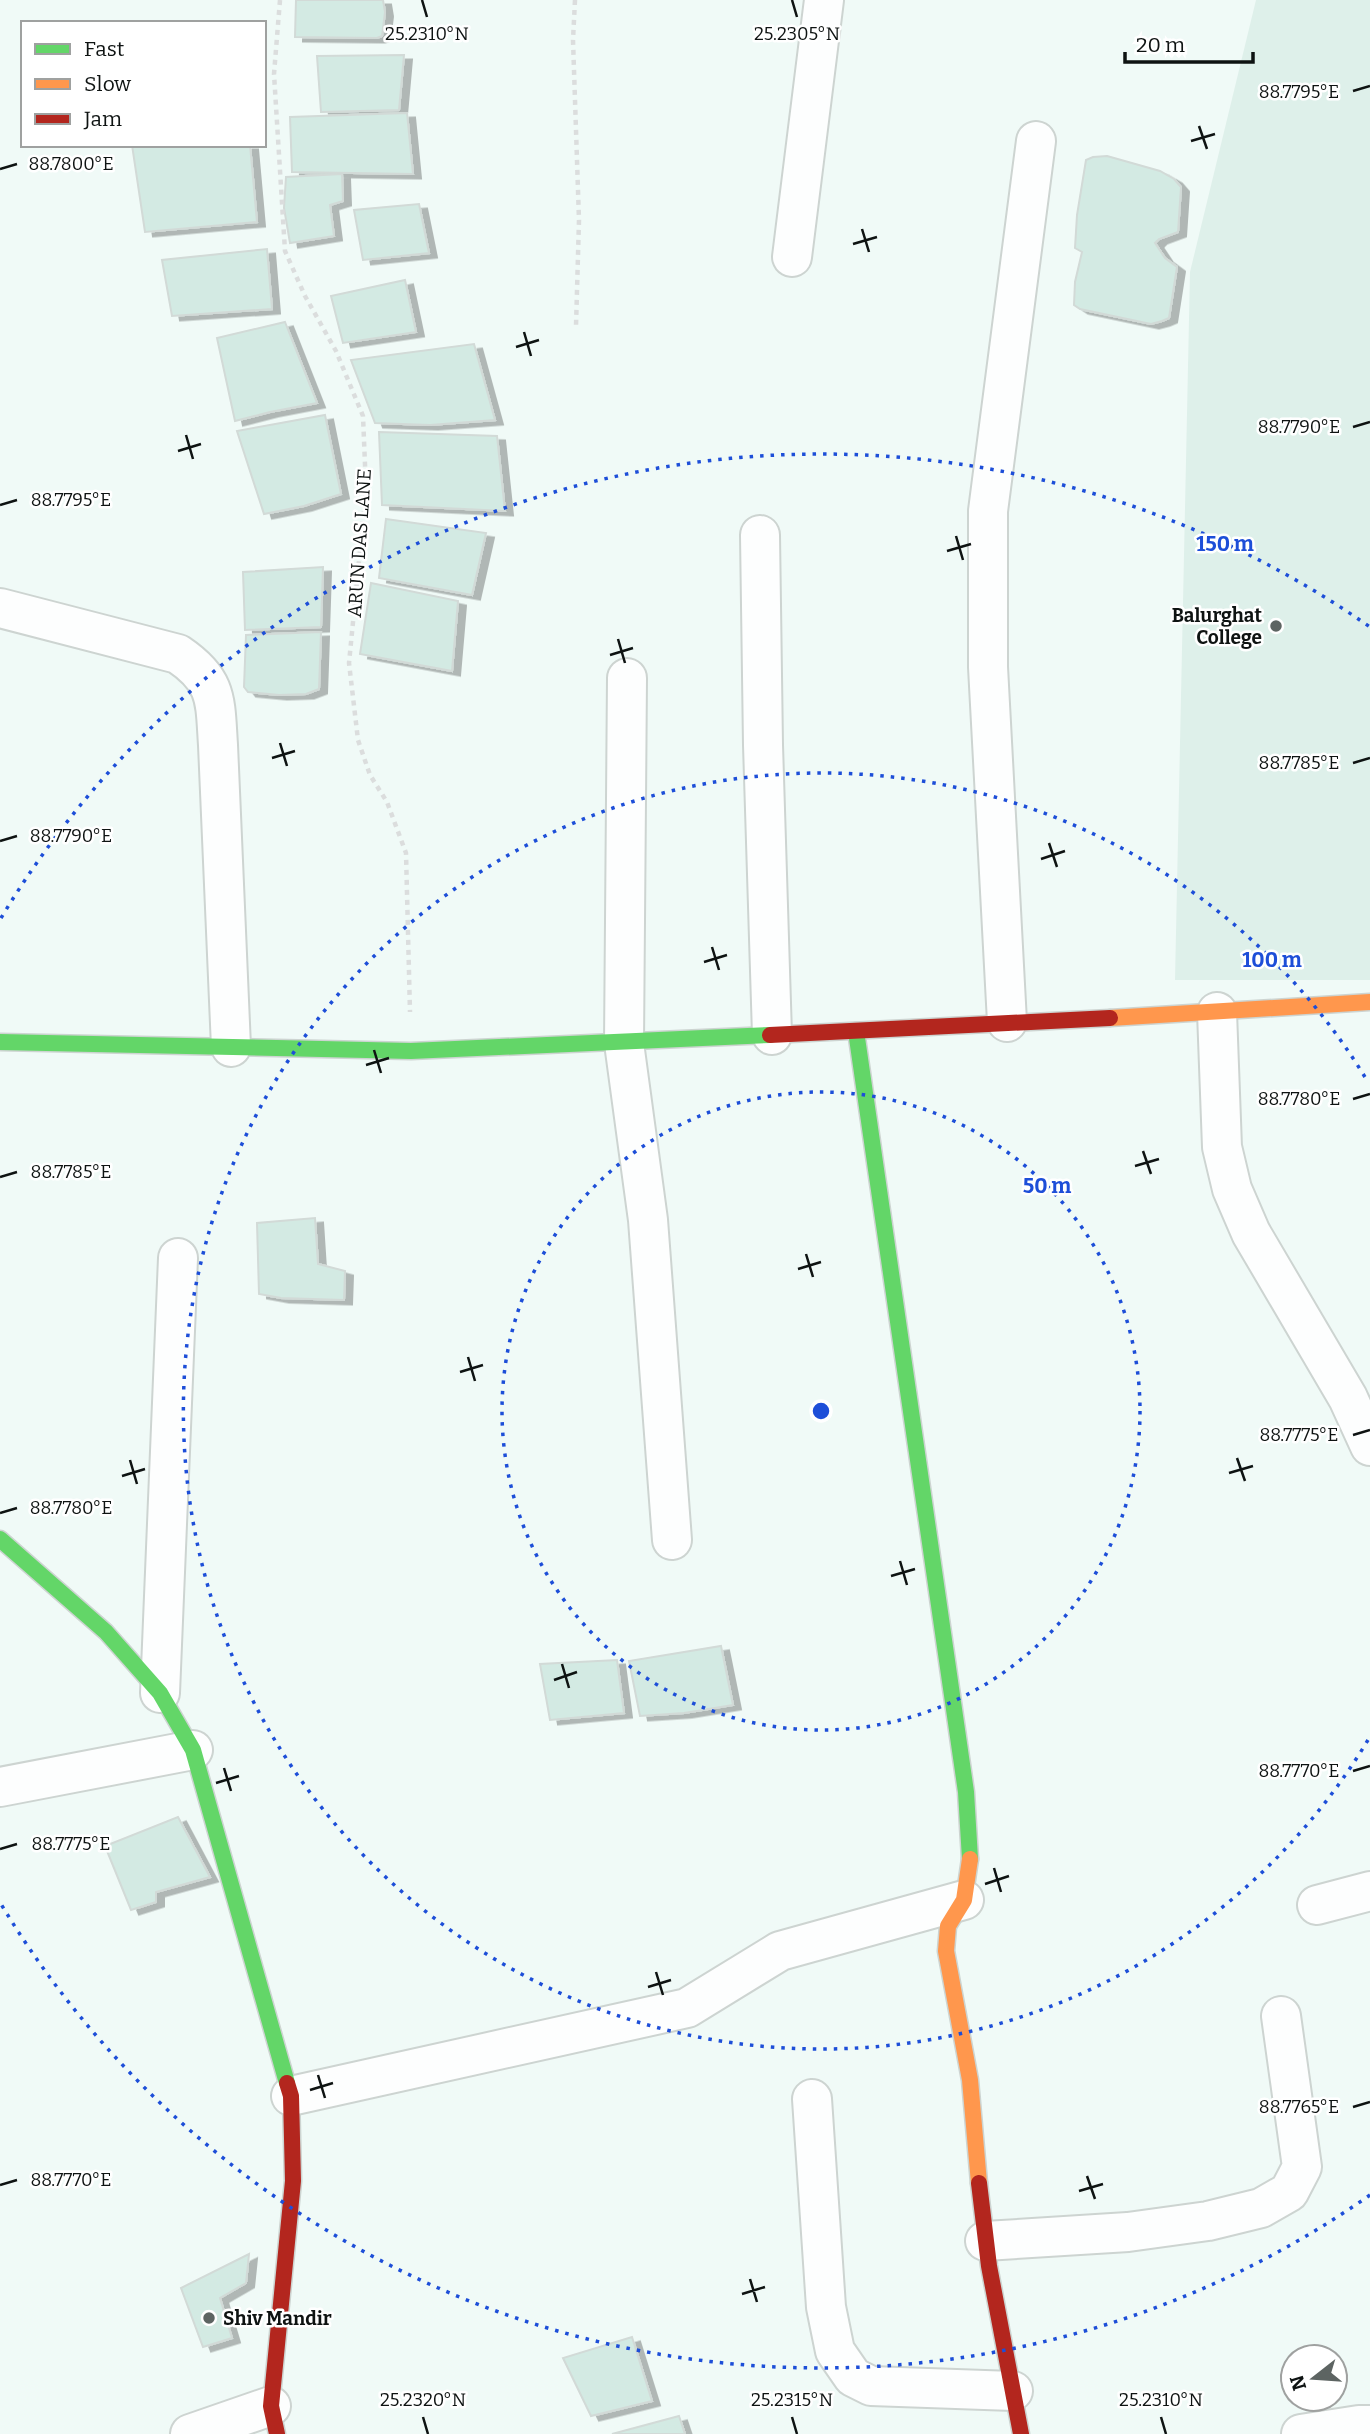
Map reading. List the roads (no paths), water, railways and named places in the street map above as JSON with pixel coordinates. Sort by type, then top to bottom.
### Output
[{"type":"street","points":[[792,257],[824,0]]},
{"type":"street","points":[[1007,1022],[988,667],[988,511],[1036,141]]},
{"type":"street","points":[[760,535],[772,1035]]},
{"type":"street","points":[[0,608],[178,654],[195,666],[211,685],[216,706],[231,1047]]},
{"type":"street","points":[[627,678],[624,1043],[648,1220],[671,1540]]},
{"type":"street","points":[[0,1042],[411,1051],[624,1043],[1370,1002]]},
{"type":"street","points":[[1217,1012],[1222,1147],[1232,1189],[1251,1233],[1348,1398],[1370,1446]]},
{"type":"street","points":[[856,1031],[967,1792],[970,1865],[964,1900],[948,1926],[946,1951],[970,2080],[985,2241],[1021,2434]]},
{"type":"street","points":[[160,1693],[178,1258]]},
{"type":"street","points":[[0,1539],[106,1632],[160,1693],[193,1750],[291,2096],[293,2181],[274,2420],[190,2434]]},
{"type":"street","points":[[0,1787],[193,1750]]},
{"type":"street","points":[[1317,1905],[1370,1891]]},
{"type":"street","points":[[291,2096],[687,2008],[780,1951],[964,1900]]},
{"type":"street","points":[[985,2241],[1128,2232],[1208,2221],[1261,2208],[1289,2192],[1302,2167],[1281,2016]]},
{"type":"street","points":[[812,2099],[826,2306],[835,2351],[853,2377],[871,2386],[1013,2390]]},
{"type":"street","points":[[1301,2434],[1370,2425]]},
{"type":"place","name":"Balurghat College","points":[[1276,626]]},
{"type":"place","name":"Shiv Mandir","points":[[209,2318]]}]
